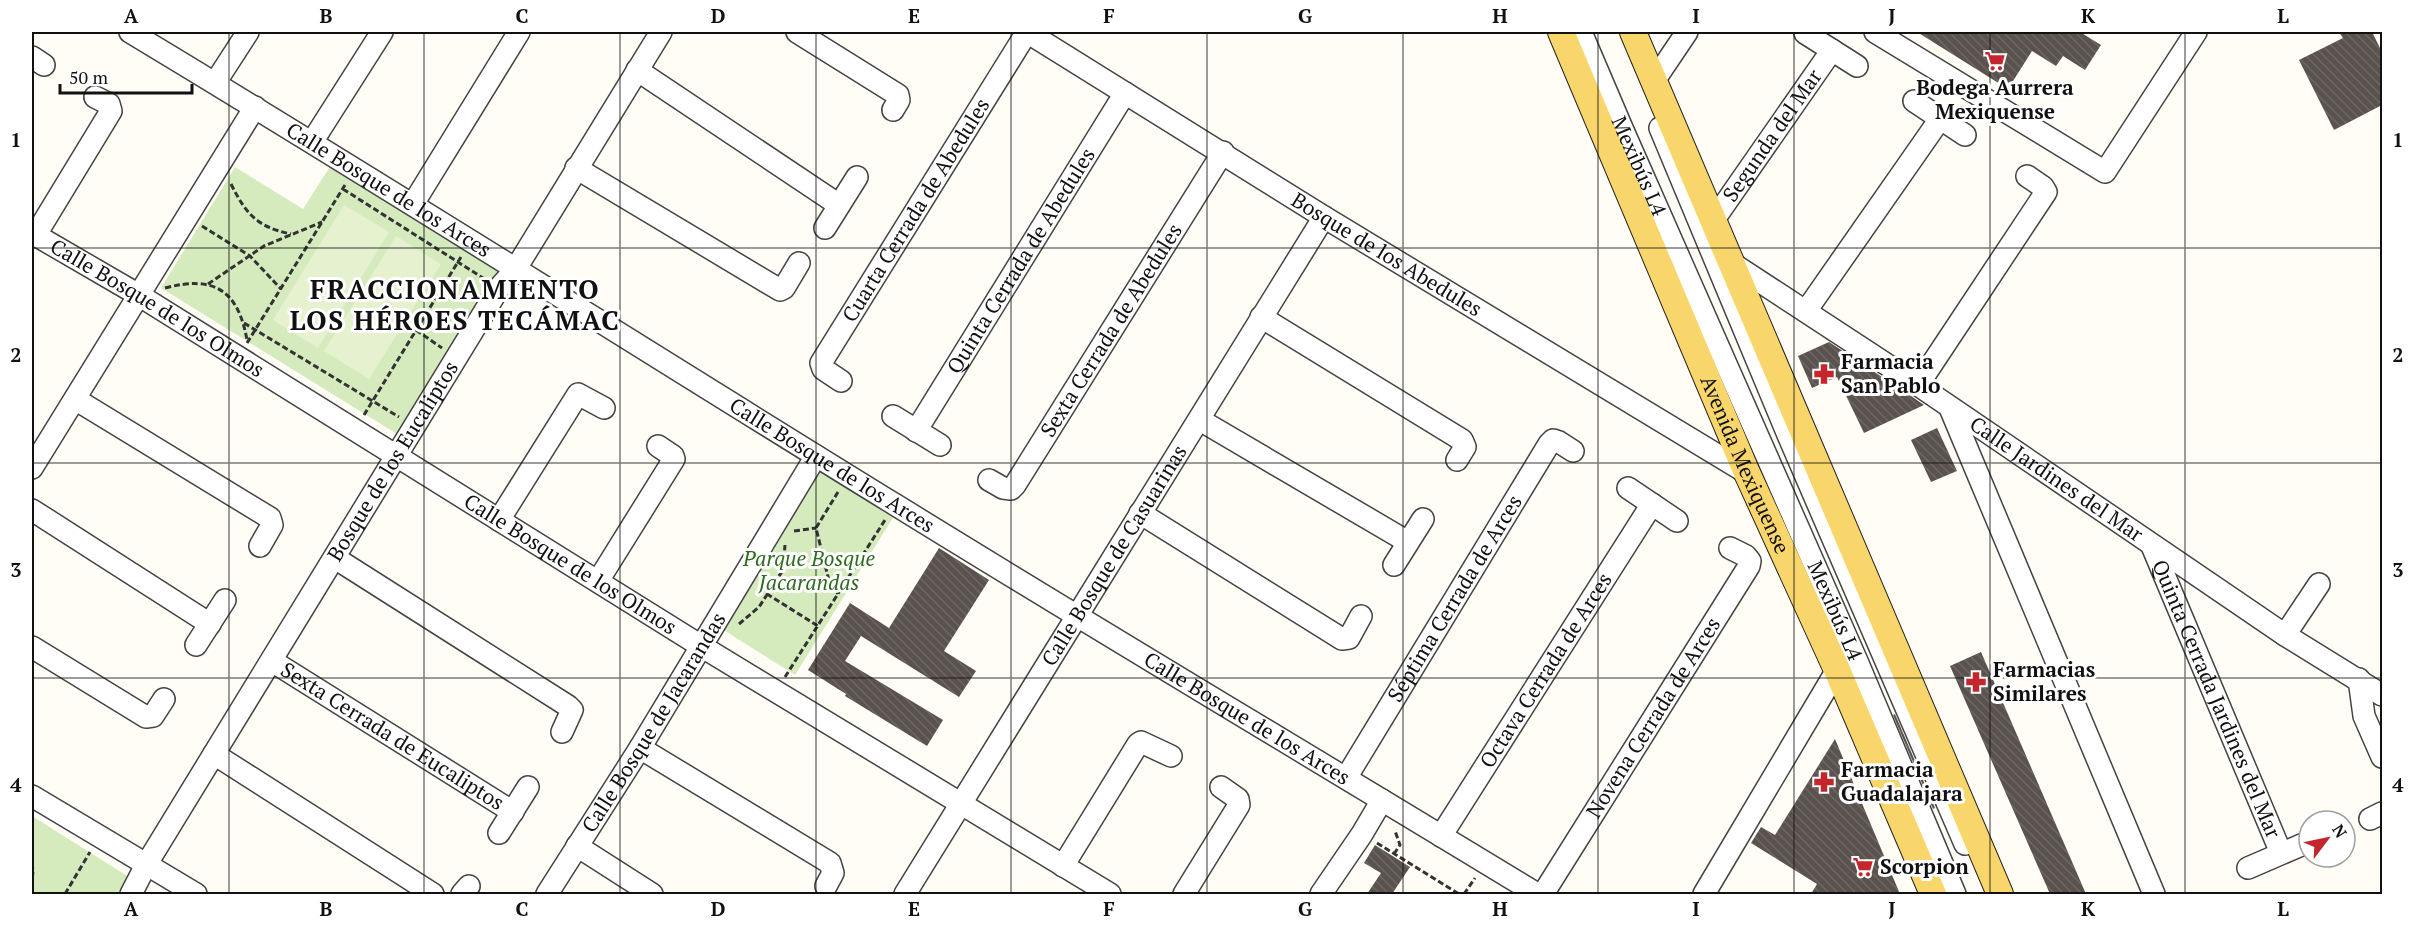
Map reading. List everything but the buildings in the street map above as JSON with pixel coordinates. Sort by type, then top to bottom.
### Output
[{"type":"main road","name":"Avenida Mexiquense","points":[[1561,32],[1748,473],[1837,670],[1933,894]]},
{"type":"main road","points":[[1630,32],[1654,81],[2000,894]]},
{"type":"street","name":"Calle Bosque de los Arces","points":[[130,32],[255,106],[894,505],[1537,894]]},
{"type":"street","points":[[215,83],[248,32]]},
{"type":"street","points":[[312,142],[382,32]]},
{"type":"street","points":[[413,204],[519,32]]},
{"type":"street","name":"Bosque de los Eucaliptos","points":[[131,894],[414,426],[499,288],[515,270],[661,32]]},
{"type":"street","points":[[797,32],[898,95],[899,100],[893,110]]},
{"type":"street","name":"Bosque de los Abedules","points":[[1027,32],[1324,217],[1748,473]]},
{"type":"street","name":"Cuarta Cerrada de Abedules","points":[[841,381],[823,369],[821,363],[1027,32]]},
{"type":"street","name":"Mexibús L4","points":[[1581,32],[1857,661],[1955,894]]},
{"type":"street","name":"Mexibús L4","points":[[1630,32],[1788,435],[1987,894]]},
{"type":"street","points":[[1654,81],[1687,32]]},
{"type":"street","points":[[1875,32],[2105,172],[2196,32]]},
{"type":"street","name":"Segunda del Mar","points":[[1805,33],[1857,66]]},
{"type":"street","name":"Segunda del Mar","points":[[1713,220],[1832,50]]},
{"type":"street","points":[[637,70],[839,205]]},
{"type":"street","name":"Quinta Cerrada de Abedules","points":[[916,431],[1125,93]]},
{"type":"street","points":[[33,235],[111,111],[109,104],[95,97]]},
{"type":"street","points":[[1914,102],[1965,135]]},
{"type":"street","points":[[32,468],[137,294],[188,218],[255,106]]},
{"type":"street","points":[[1806,311],[1940,119]]},
{"type":"street","name":"Sexta Cerrada de Abedules","points":[[989,480],[1003,488],[1011,489],[1015,485],[1223,152]]},
{"type":"street","points":[[576,168],[780,290],[784,288],[799,263]]},
{"type":"street","points":[[1918,385],[2046,192],[2043,187],[2027,176]]},
{"type":"street","points":[[825,228],[857,177]]},
{"type":"street","name":"Calle Bosque de Casuarinas","points":[[905,894],[1324,217]]},
{"type":"street","name":"Calle Bosque de los Olmos","points":[[33,235],[137,294],[243,349],[355,430],[396,456],[701,646],[1110,894]]},
{"type":"street","name":"Calle Jardines del Mar","points":[[1730,262],[1918,385],[2284,635],[2382,695]]},
{"type":"street","points":[[1261,317],[1462,440],[1465,447],[1457,460]]},
{"type":"street","points":[[499,520],[578,394],[604,408]]},
{"type":"street","points":[[75,399],[270,518],[272,525],[260,546]]},
{"type":"street","points":[[1950,408],[2154,894]]},
{"type":"street","points":[[893,416],[940,445]]},
{"type":"street","points":[[1200,420],[1408,542]]},
{"type":"street","name":"Séptima Cerrada de Arces","points":[[1346,778],[1549,444],[1559,441],[1573,451]]},
{"type":"street","points":[[598,581],[674,459],[658,446]]},
{"type":"street","name":"Calle Bosque de Jacarandas","points":[[547,894],[640,748],[816,456]]},
{"type":"street","points":[[1628,488],[1677,521]]},
{"type":"street","name":"Octava Cerrada de Arces","points":[[1441,836],[1652,504]]},
{"type":"street","points":[[32,510],[210,624]]},
{"type":"street","points":[[1140,513],[1342,639],[1349,638],[1361,616]]},
{"type":"street","points":[[1394,566],[1423,519]]},
{"type":"street","name":"Quinta Cerrada Jardines del Mar","points":[[2152,546],[2281,854]]},
{"type":"street","name":"Novena Cerrada de Arces","points":[[1543,894],[1749,566],[1750,561],[1746,556],[1730,548]]},
{"type":"street","points":[[335,558],[568,706],[572,710],[571,715],[562,732]]},
{"type":"street","points":[[2284,635],[2319,584]]},
{"type":"street","points":[[196,645],[225,600]]},
{"type":"street","points":[[32,647],[146,717],[153,716],[164,699]]},
{"type":"street","name":"Sexta Cerrada de Eucaliptos","points":[[272,661],[513,812]]},
{"type":"street","points":[[1704,894],[1837,670]]},
{"type":"street","points":[[2359,679],[2364,716],[2382,757]]},
{"type":"street","points":[[1063,866],[1138,744],[1141,742],[1147,744],[1171,756]]},
{"type":"street","points":[[640,748],[830,863],[833,873],[826,886]]},
{"type":"street","points":[[214,754],[433,894]]},
{"type":"street","name":"Sexta Cerrada de Eucaliptos","points":[[499,833],[528,787]]},
{"type":"street","points":[[1184,894],[1239,805],[1238,799],[1221,787]]},
{"type":"street","points":[[32,796],[196,894]]},
{"type":"street","points":[[1321,894],[1382,800]]},
{"type":"street","points":[[577,846],[652,894]]},
{"type":"street","name":"Quinta Cerrada Jardines del Mar","points":[[2248,868],[2297,847]]},
{"type":"path","points":[[221,163],[240,202],[255,219],[270,230],[293,235]]},
{"type":"path","points":[[243,349],[355,168]]},
{"type":"path","points":[[343,189],[499,288]]},
{"type":"path","points":[[188,218],[250,256],[281,289]]},
{"type":"path","points":[[208,284],[264,246],[322,222]]},
{"type":"path","points":[[355,430],[471,240]]},
{"type":"path","points":[[137,294],[188,282],[208,284],[225,293],[236,304],[244,323],[243,349]]},
{"type":"path","points":[[244,323],[414,426]]},
{"type":"path","points":[[416,330],[457,358]]},
{"type":"path","points":[[838,594],[830,581],[816,528],[849,476]]},
{"type":"path","points":[[776,691],[894,505]]},
{"type":"path","points":[[738,624],[759,607],[783,570],[785,541]]},
{"type":"path","points":[[742,578],[818,626]]},
{"type":"path","points":[[1362,834],[1459,894]]},
{"type":"path","points":[[65,894],[99,837]]},
{"type":"path","points":[[32,863],[32,880]]},
{"type":"green space","points":[[331,165],[499,269],[397,434],[161,288],[235,167],[303,209]]},
{"type":"green space","points":[[344,205],[389,232],[318,348],[273,320]]},
{"type":"green space","points":[[396,236],[441,264],[369,379],[324,351]]},
{"type":"green space","name":"Parque Bosque Jacarandas","points":[[823,467],[896,513],[795,675],[722,629]]},
{"type":"green space","points":[[32,816],[129,877],[118,894],[32,894]]},
{"type":"place","name":"Bodega Aurrera Mexiquense","points":[[1995,61]]},
{"type":"place","name":"Farmacia San Pablo","points":[[1824,374]]},
{"type":"place","name":"Farmacias Similares","points":[[1976,682]]},
{"type":"place","name":"Farmacia Guadalajara","points":[[1824,782]]},
{"type":"place","name":"Scorpion","points":[[1863,867]]},
{"type":"district","name":"FRACCIONAMIENTO LOS HÉROES TECÁMAC","points":[[455,306]]}]
